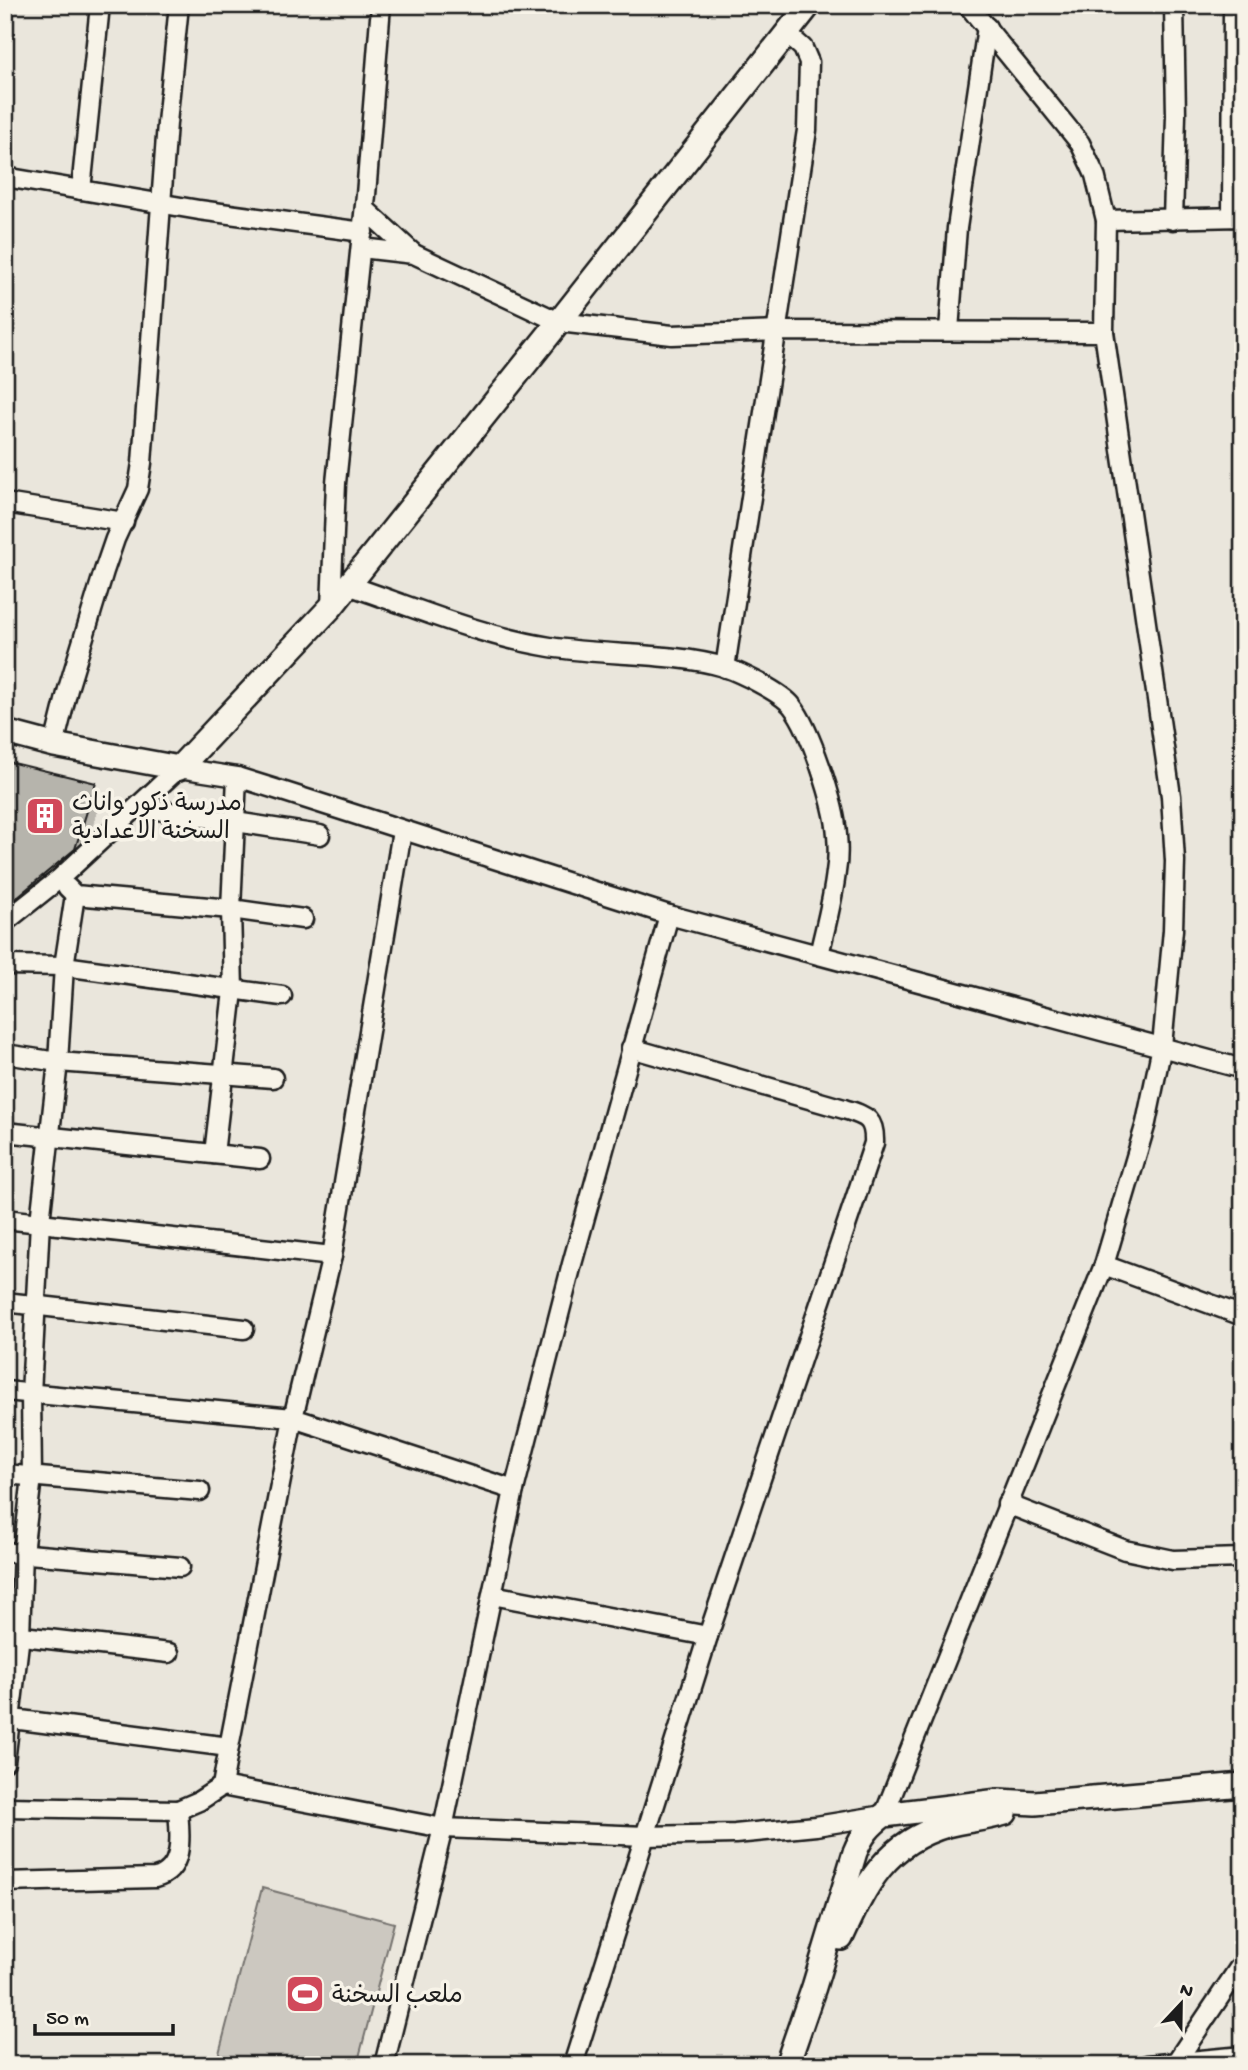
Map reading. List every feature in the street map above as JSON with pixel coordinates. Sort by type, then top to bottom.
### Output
[{"type":"street","points":[[81,190],[100,5]]},
{"type":"street","points":[[54,745],[104,571],[138,489],[179,5]]},
{"type":"street","points":[[331,607],[336,483],[365,209],[381,5]]},
{"type":"street","points":[[5,922],[59,879],[180,768],[331,607],[809,5]]},
{"type":"street","points":[[787,2065],[814,1987],[847,1875],[863,1834],[884,1815],[1104,1265],[1146,1123],[1162,1046],[1175,861],[1171,796],[1104,332],[1105,220],[1095,175],[1080,143],[968,5]]},
{"type":"street","points":[[1173,220],[1176,115],[1174,5]]},
{"type":"street","points":[[1105,220],[1238,217],[1233,5]]},
{"type":"street","points":[[949,330],[957,228],[987,27]]},
{"type":"street","points":[[725,668],[807,130],[810,86],[807,53],[786,33]]},
{"type":"street","points":[[5,177],[362,240],[414,254],[559,322],[672,335],[778,331],[1104,332]]},
{"type":"street","points":[[365,209],[414,254]]},
{"type":"street","points":[[5,503],[124,522]]},
{"type":"street","points":[[348,585],[434,617],[512,640],[601,654],[663,658],[725,668],[768,688],[791,704],[802,722],[827,793],[837,835],[836,873],[819,955]]},
{"type":"street","points":[[5,732],[54,745],[237,777],[669,915],[1243,1069]]},
{"type":"street","points":[[214,1154],[233,990],[231,909],[237,777]]},
{"type":"street","points":[[138,807],[320,835]]},
{"type":"street","points":[[222,1786],[293,1418],[332,1255],[402,831]]},
{"type":"street","points":[[59,879],[75,895],[231,909],[303,919]]},
{"type":"street","points":[[5,1762],[13,1634],[14,1552],[32,1477],[31,1394],[40,1222],[58,1062],[64,966],[75,895]]},
{"type":"street","points":[[384,2065],[443,1828],[514,1490],[669,915]]},
{"type":"street","points":[[5,965],[64,966],[282,996]]},
{"type":"street","points":[[573,2065],[708,1636],[874,1143],[875,1131],[866,1117],[844,1109],[631,1048]]},
{"type":"street","points":[[5,1054],[58,1062],[273,1078]]},
{"type":"street","points":[[5,1132],[260,1159]]},
{"type":"street","points":[[5,1219],[332,1255]]},
{"type":"street","points":[[1104,1265],[1243,1317]]},
{"type":"street","points":[[5,1302],[244,1329]]},
{"type":"street","points":[[5,1391],[293,1418],[514,1490]]},
{"type":"street","points":[[5,1474],[200,1491]]},
{"type":"street","points":[[1007,1504],[1125,1550],[1173,1560],[1243,1558]]},
{"type":"street","points":[[14,1552],[180,1567]]},
{"type":"street","points":[[492,1595],[708,1636]]},
{"type":"street","points":[[13,1634],[169,1653]]},
{"type":"street","points":[[7,1718],[229,1747]]},
{"type":"street","points":[[5,1807],[178,1810],[199,1801],[222,1786],[443,1828],[646,1836],[734,1834],[816,1826],[999,1801],[1035,1803],[1243,1785]]},
{"type":"street","points":[[863,1834],[876,1850],[898,1849],[946,1825],[1001,1815],[1035,1803]]},
{"type":"street","points":[[5,1882],[164,1876],[170,1871],[180,1844],[178,1810]]},
{"type":"street","points":[[814,1987],[869,1881],[898,1849],[905,1832],[900,1824],[884,1815]]},
{"type":"street","points":[[1175,2064],[1243,1962]]},
{"type":"street","points":[[1147,2065],[1243,2056]]},
{"type":"shaded area","name":"ملعب السخنة","points":[[262,1888],[394,1923],[357,2065],[216,2065]]},
{"type":"building","name":"مدرسة ذكور واناث السخنة الاعدادية","points":[[5,761],[96,783],[75,849],[5,907]]},
{"type":"place","name":"مدرسة ذكور واناث السخنة الاعدادية","points":[[45,816]]},
{"type":"place","name":"ملعب السخنة","points":[[305,1994]]}]
